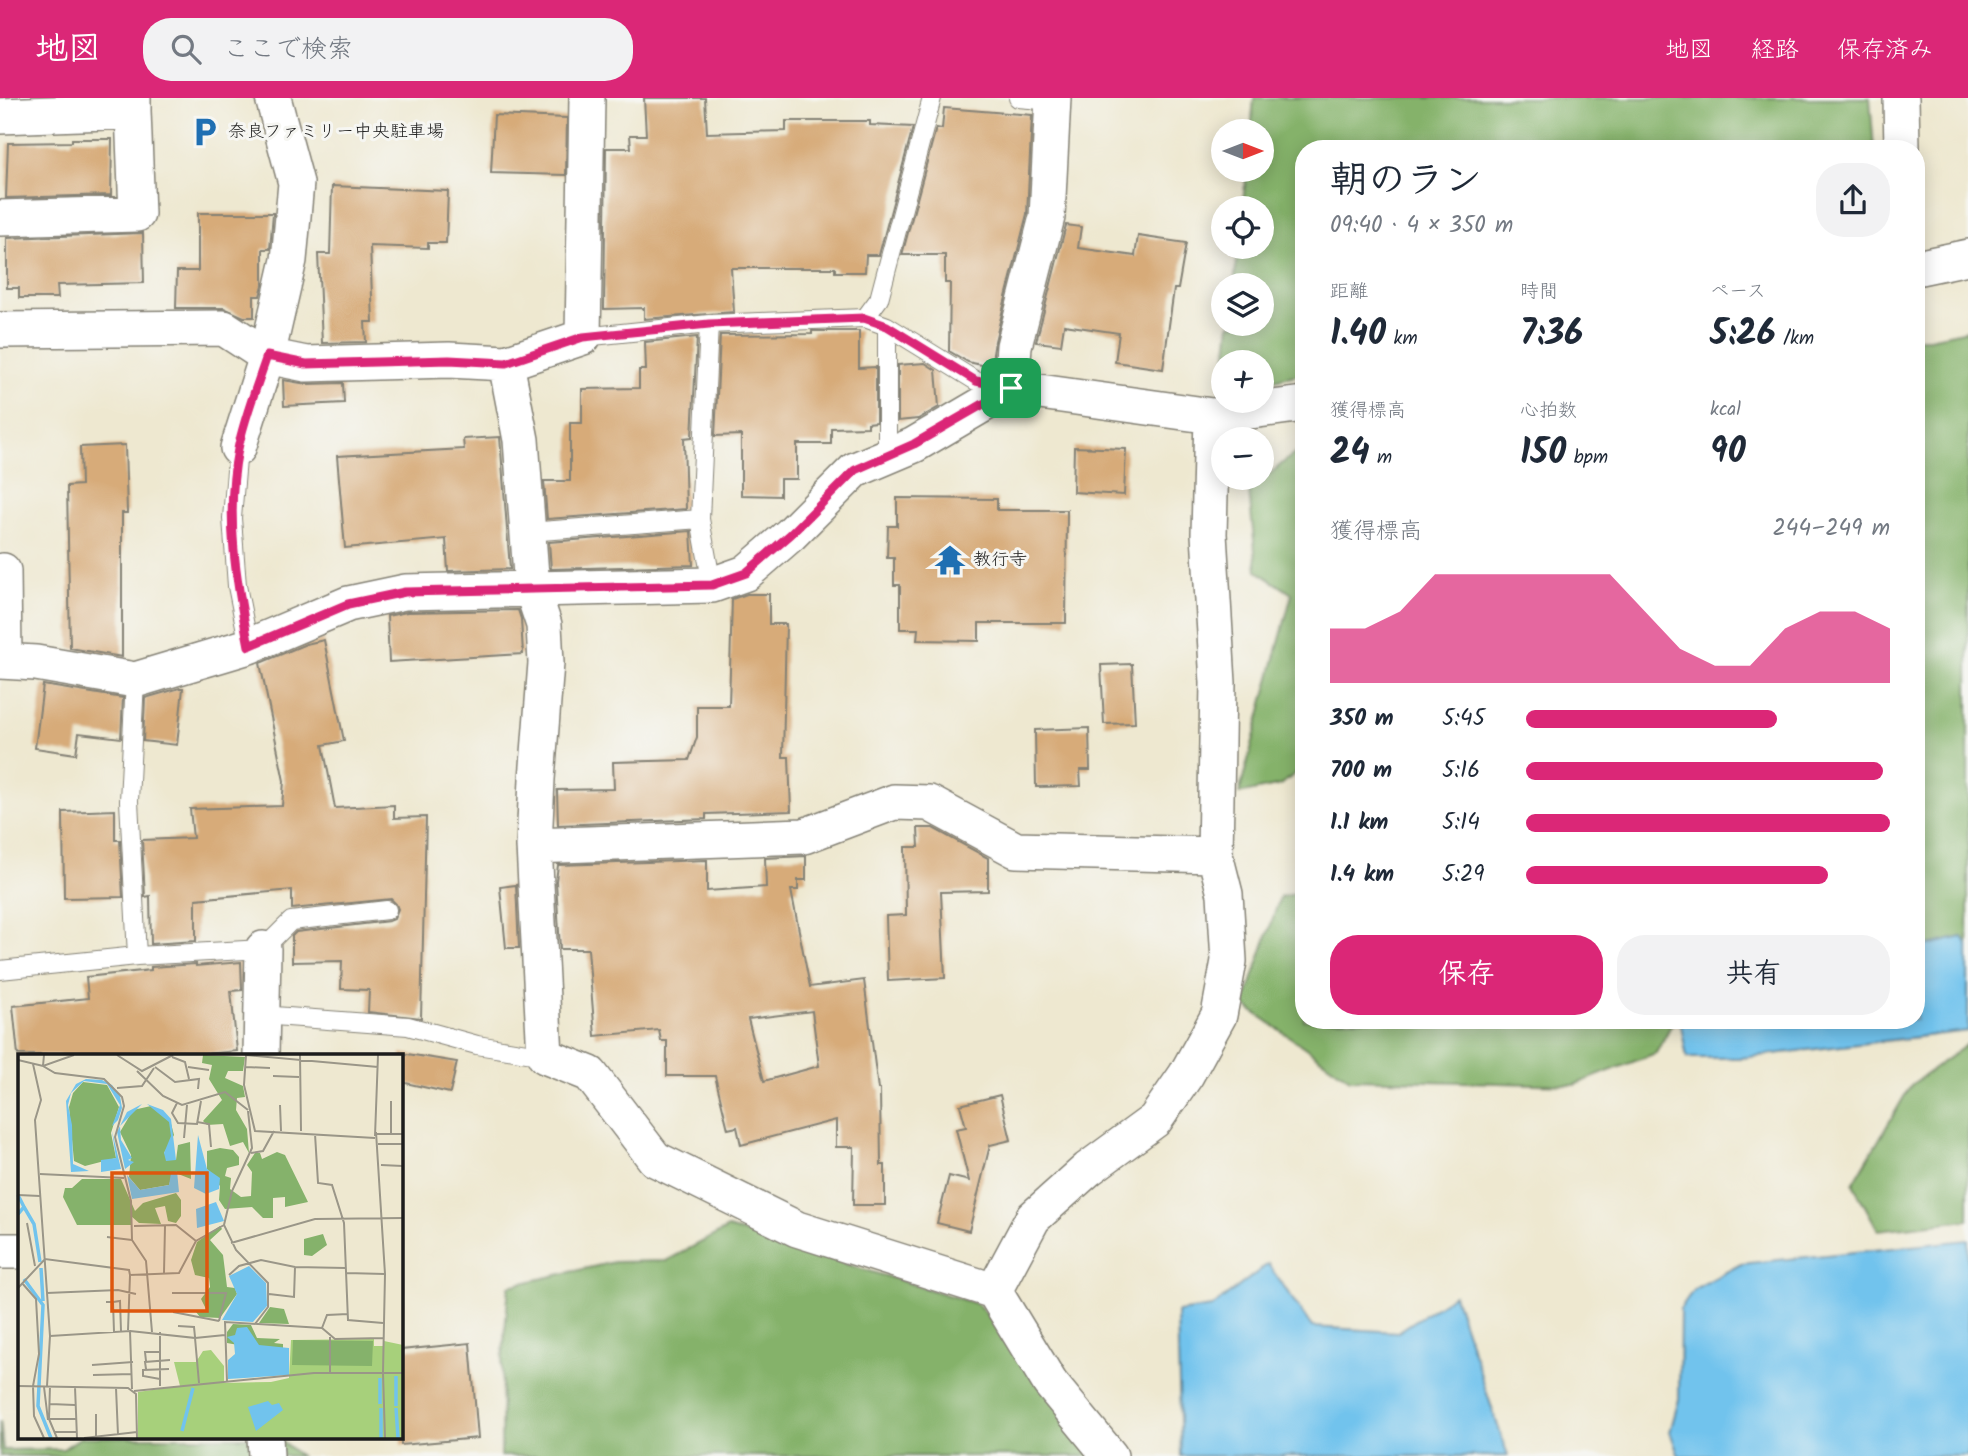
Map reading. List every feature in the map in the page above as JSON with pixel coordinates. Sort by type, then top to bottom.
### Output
[{"type":"street","points":[[238,448],[267,356],[289,260],[296,183],[273,98]]},
{"type":"street","points":[[0,330],[224,328],[267,356],[306,364],[449,360],[506,363],[583,337],[587,98]]},
{"type":"street","points":[[1900,98],[1902,140]]},
{"type":"street","points":[[1011,388],[1014,346],[1047,216],[1053,100]]},
{"type":"street","points":[[0,116],[133,104],[137,214],[0,218]]},
{"type":"street","points":[[1925,266],[1968,257]]},
{"type":"street","points":[[506,363],[521,440],[532,589],[544,625],[546,663],[534,846],[545,1056],[590,1074],[655,1159],[797,1229],[994,1292],[1050,1383],[1110,1456]]},
{"type":"street","points":[[3,571],[2,660],[135,680],[249,646],[348,604],[405,592],[712,585],[746,573],[791,534],[855,470],[914,444],[1011,388],[1212,416],[1295,405]]},
{"type":"street","points":[[994,1292],[1033,1218],[1088,1169],[1155,1120],[1186,1076],[1219,1015],[1229,961],[1225,894],[1215,855],[1218,682],[1209,534],[1212,416]]},
{"type":"street","points":[[534,846],[804,836],[894,802],[929,803],[1016,850],[1215,855]]},
{"type":"street","points":[[261,1054],[263,949]]},
{"type":"street","points":[[0,1251],[18,1251]]},
{"type":"street","points":[[265,1438],[266,1456]]},
{"type":"lane","points":[[864,318],[879,299],[932,98]]},
{"type":"lane","points":[[1018,98],[1053,100]]},
{"type":"lane","points":[[583,337],[709,324],[864,318],[887,326],[976,381],[1011,388]]},
{"type":"lane","points":[[709,324],[700,519],[712,585]]},
{"type":"lane","points":[[887,326],[887,456]]},
{"type":"lane","points":[[238,448],[232,518],[237,586],[249,646]]},
{"type":"lane","points":[[528,532],[700,519]]},
{"type":"lane","points":[[135,680],[129,801],[137,956]]},
{"type":"lane","points":[[0,970],[137,956],[263,949],[290,921],[387,910]]},
{"type":"lane","points":[[261,1015],[408,1026],[477,1045],[545,1056]]},
{"type":"green space","points":[[1254,98],[1870,98],[1873,140],[1295,140],[1295,375],[1274,380],[1274,350],[1227,350],[1229,336],[1274,336],[1274,273],[1235,273],[1237,259],[1274,259],[1274,196],[1244,196],[1245,182],[1274,182],[1274,119],[1252,119]]},
{"type":"green space","points":[[1968,330],[1968,946],[1963,937],[1925,946],[1925,338]]},
{"type":"green space","points":[[1295,454],[1295,773],[1281,785],[1239,794],[1292,594],[1257,571],[1249,491],[1274,490],[1274,470]]},
{"type":"green space","points":[[1295,894],[1295,1029],[1669,1029],[1656,1053],[1574,1085],[1350,1079],[1244,1005],[1280,897]]},
{"type":"green space","points":[[1968,1044],[1968,1220],[1878,1230],[1853,1184],[1911,1085]]},
{"type":"green space","points":[[728,1228],[977,1304],[1124,1456],[501,1456],[502,1364],[509,1286],[614,1262],[666,1261]]},
{"type":"green space","points":[[0,1421],[3,1450],[63,1449],[80,1438],[278,1438],[300,1456],[0,1456]]},
{"type":"water","points":[[1963,937],[1968,946],[1968,1031],[1741,1058],[1687,1058],[1682,1029],[1925,1029],[1925,946]]},
{"type":"water","points":[[1968,1240],[1968,1456],[1679,1456],[1670,1432],[1679,1399],[1680,1309],[1694,1289],[1741,1264]]},
{"type":"water","points":[[1268,1264],[1312,1327],[1398,1332],[1454,1295],[1508,1456],[1181,1456],[1177,1312],[1212,1307]]},
{"type":"building","points":[[644,98],[705,98],[707,133],[786,131],[786,121],[870,121],[870,125],[913,127],[879,255],[866,255],[865,272],[835,272],[835,268],[731,268],[734,312],[644,319],[644,308],[604,309],[606,148],[631,148],[630,135],[646,135]]},
{"type":"building","points":[[944,108],[1032,115],[1027,214],[991,367],[968,362],[949,351],[950,283],[945,283],[945,255],[902,255],[936,128],[942,129]]},
{"type":"building","points":[[494,115],[567,118],[566,175],[491,173]]},
{"type":"building","points":[[72,139],[112,139],[111,195],[6,198],[8,143],[72,142]]},
{"type":"building","points":[[332,186],[448,191],[446,243],[428,243],[428,248],[370,246],[373,322],[365,322],[366,342],[322,343],[318,254],[330,254]]},
{"type":"building","points":[[198,213],[273,213],[270,249],[263,249],[263,285],[260,296],[254,296],[254,317],[244,317],[224,308],[176,308],[177,271],[198,271]]},
{"type":"building","points":[[1066,225],[1081,227],[1078,248],[1135,256],[1138,236],[1186,243],[1178,289],[1174,289],[1163,369],[1115,362],[1119,333],[1064,325],[1061,345],[1036,342]]},
{"type":"building","points":[[143,233],[144,283],[57,285],[58,298],[19,298],[19,288],[7,288],[7,238]]},
{"type":"building","points":[[812,331],[859,331],[859,368],[876,367],[876,422],[868,423],[868,427],[831,428],[831,444],[797,444],[797,479],[780,479],[780,496],[741,495],[741,435],[715,436],[720,335],[812,334]]},
{"type":"building","points":[[697,337],[692,437],[684,438],[686,509],[547,519],[544,481],[570,481],[570,423],[582,423],[582,389],[639,388],[639,370],[646,370],[645,342]]},
{"type":"building","points":[[925,363],[936,370],[939,407],[918,419],[898,421],[898,365]]},
{"type":"building","points":[[283,380],[307,384],[343,383],[344,403],[284,406]]},
{"type":"building","points":[[500,437],[510,569],[448,571],[446,539],[345,548],[337,456],[464,449],[463,439]]},
{"type":"building","points":[[125,445],[127,513],[122,513],[122,657],[70,648],[67,486],[81,485],[80,447]]},
{"type":"building","points":[[1074,447],[1126,449],[1124,495],[1073,492]]},
{"type":"building","points":[[897,498],[997,499],[997,510],[1067,510],[1066,623],[979,623],[979,641],[917,640],[918,629],[900,629],[900,585],[894,585],[894,558],[887,558],[888,526],[897,526]]},
{"type":"building","points":[[691,531],[693,565],[551,569],[549,542]]},
{"type":"building","points":[[747,594],[769,594],[769,624],[786,624],[783,757],[789,757],[791,811],[706,814],[706,819],[558,825],[557,790],[614,789],[613,762],[689,760],[697,737],[697,706],[729,706],[732,599]]},
{"type":"building","points":[[518,610],[523,654],[389,662],[387,616],[407,612]]},
{"type":"building","points":[[324,640],[344,741],[323,745],[335,808],[394,805],[394,818],[426,817],[421,1018],[368,1012],[369,990],[341,989],[342,961],[292,962],[292,936],[296,932],[389,921],[394,919],[398,909],[391,899],[292,909],[292,890],[196,899],[196,941],[151,944],[150,896],[145,897],[142,840],[193,838],[190,809],[282,806],[284,781],[260,663],[306,644]]},
{"type":"building","points":[[1132,664],[1135,723],[1104,724],[1101,665]]},
{"type":"building","points":[[43,685],[123,698],[121,738],[79,733],[76,754],[35,748]]},
{"type":"building","points":[[183,688],[177,745],[143,741],[145,698]]},
{"type":"building","points":[[1089,728],[1090,770],[1080,770],[1081,786],[1036,787],[1035,730]]},
{"type":"building","points":[[115,810],[115,840],[120,840],[123,897],[64,898],[63,812]]},
{"type":"building","points":[[918,828],[933,828],[988,858],[988,891],[941,892],[945,978],[888,981],[886,916],[906,915],[905,847],[919,847]]},
{"type":"building","points":[[806,856],[806,880],[798,880],[798,890],[791,890],[810,987],[864,980],[880,1089],[881,1165],[885,1165],[885,1205],[853,1205],[854,1147],[836,1147],[836,1120],[741,1145],[737,1127],[728,1129],[715,1076],[667,1076],[667,1041],[661,1041],[659,1030],[595,1036],[588,949],[560,949],[556,881],[558,865],[707,860],[707,891],[766,887],[765,858]],"holes":[[[812,1011],[819,1066],[764,1081],[748,1019]]]},
{"type":"building","points":[[516,885],[519,948],[506,948],[500,887]]},
{"type":"building","points":[[241,962],[242,990],[231,991],[237,1051],[203,1054],[18,1055],[13,1006],[88,998],[86,977],[151,970],[151,967]]},
{"type":"building","points":[[401,1054],[457,1062],[450,1093],[402,1082]]},
{"type":"building","points":[[1000,1095],[1011,1140],[990,1145],[969,1231],[937,1223],[949,1176],[969,1181],[956,1129],[966,1127],[960,1105]]},
{"type":"building","points":[[470,1343],[478,1438],[401,1445],[402,1350]]},
{"type":"place","name":"奈良ファミリー中央駐車場","points":[[205,132]]},
{"type":"place","name":"教行寺","points":[[950,560]]},
{"type":"route","points":[[864,318],[887,326],[976,381],[1011,388],[914,444],[855,470],[791,534],[746,573],[712,585],[405,592],[348,604],[249,646],[237,586],[232,518],[238,448],[267,356],[306,364],[449,360],[506,363],[583,337],[709,324],[864,318]]}]
